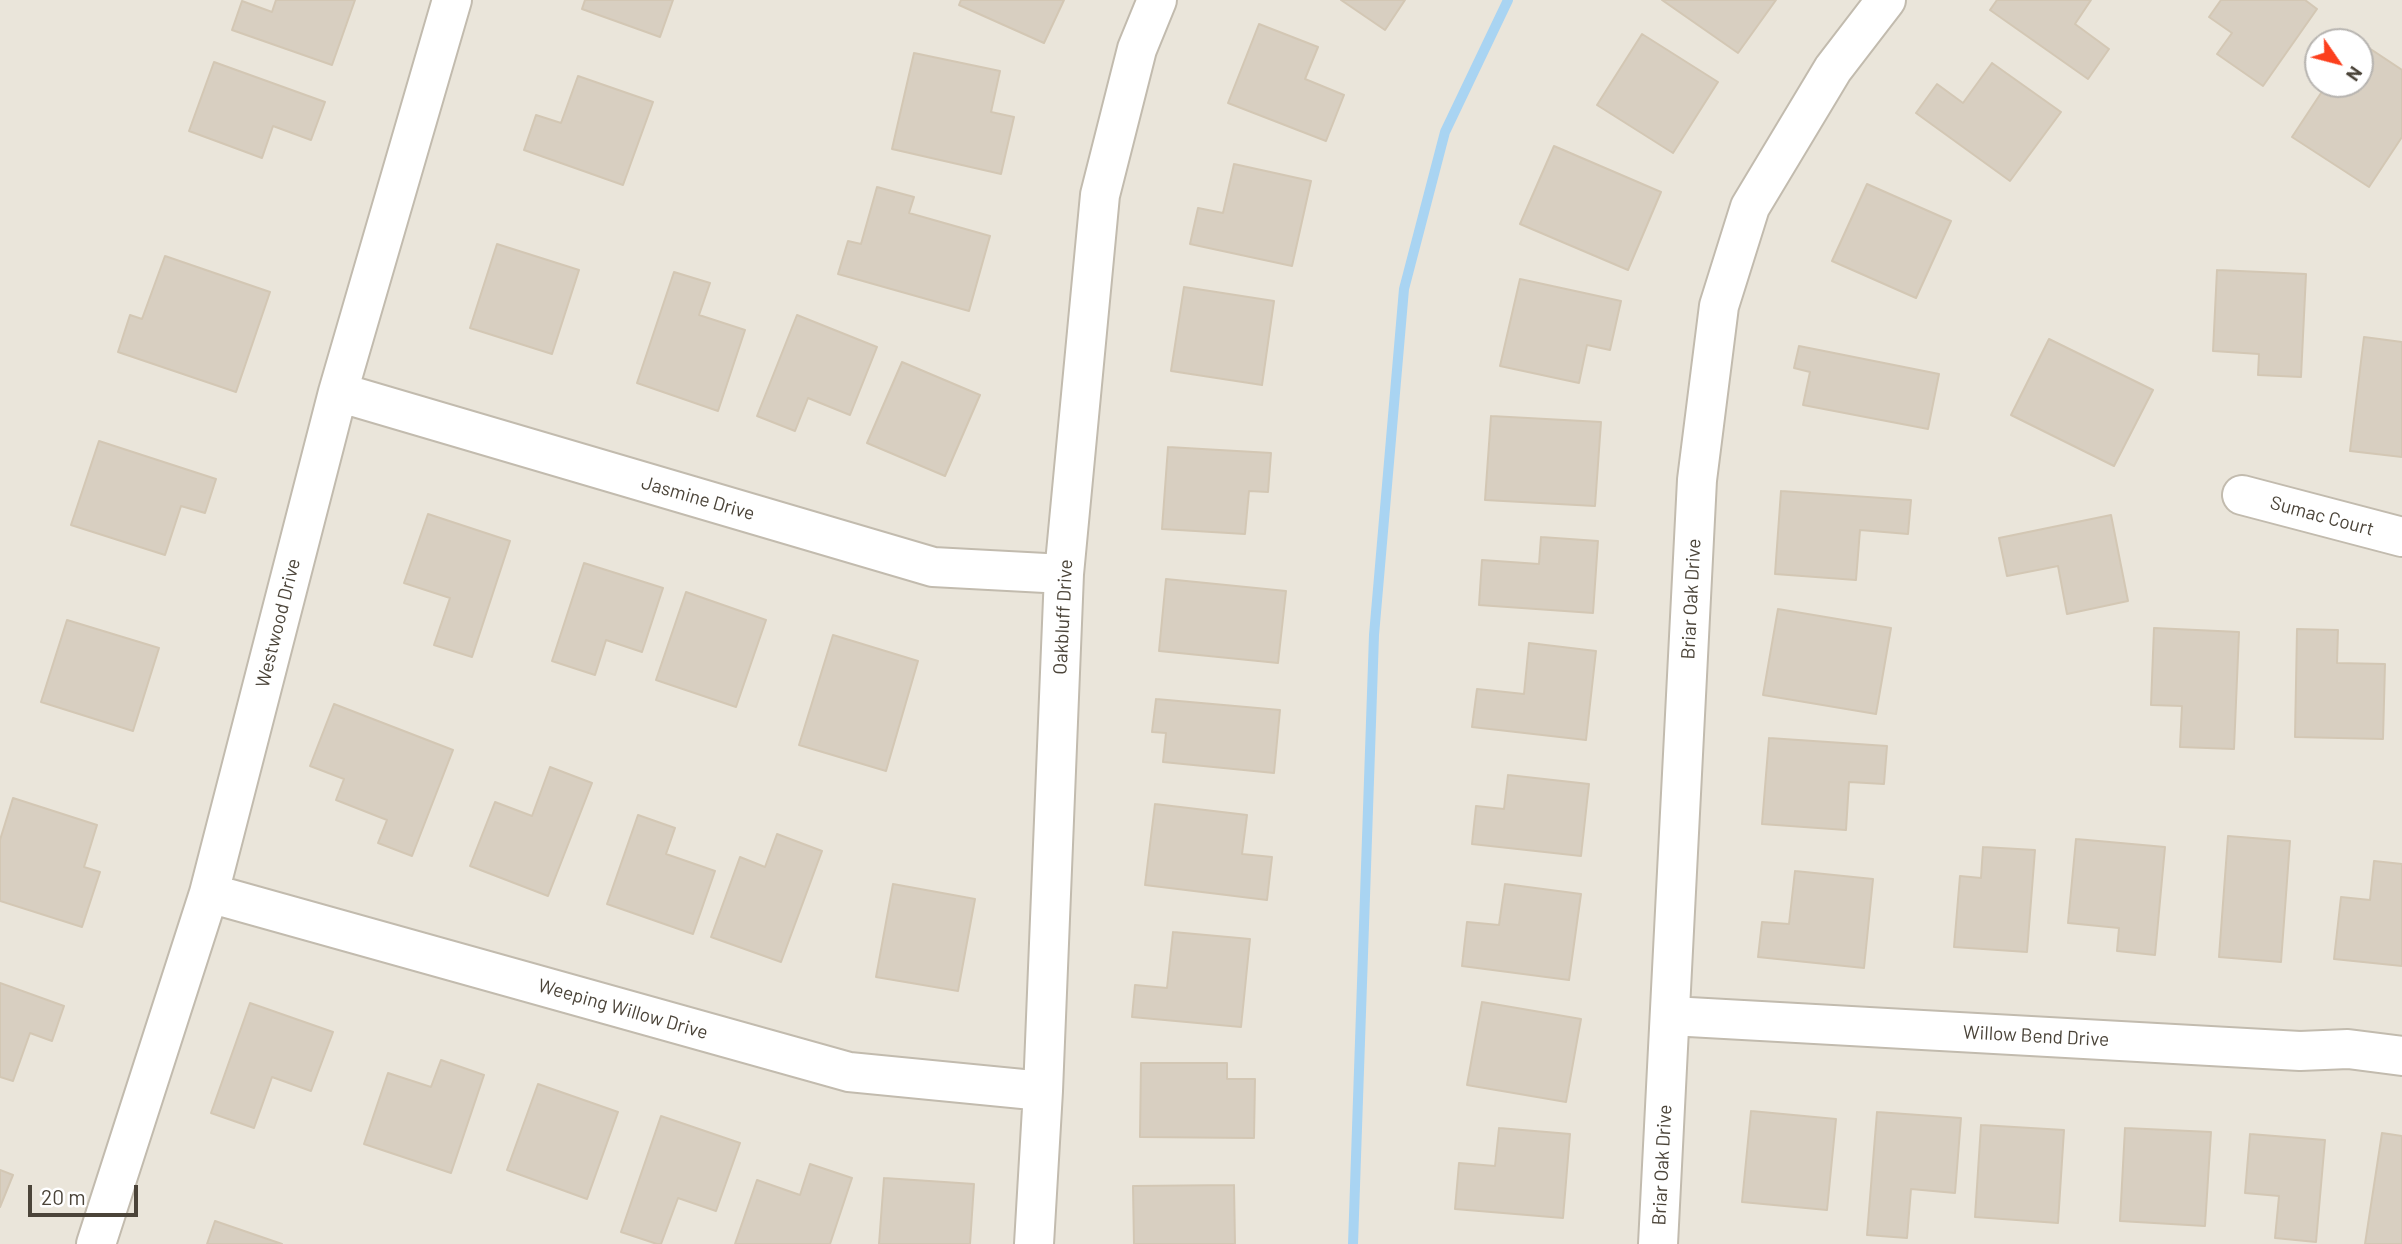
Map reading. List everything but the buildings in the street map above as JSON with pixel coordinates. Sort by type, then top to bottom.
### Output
[{"type":"street","name":"Westwood Drive","points":[[96,1244],[209,893],[338,392],[452,0]]},
{"type":"street","name":"Oakbluff Drive","points":[[1034,1244],[1043,1091],[1064,573],[1100,195],[1137,49],[1157,0]]},
{"type":"street","name":"Briar Oak Drive","points":[[1658,1244],[1697,480],[1718,306],[1749,207],[1833,69],[1886,0]]},
{"type":"street","name":"Jasmine Drive","points":[[338,392],[933,568],[1064,573]]},
{"type":"street","name":"Sumac Court","points":[[2242,495],[2402,537]]},
{"type":"street","name":"Weeping Willow Drive","points":[[209,893],[849,1072],[1043,1091]]},
{"type":"street","name":"Willow Bend Drive","points":[[1671,1016],[2300,1051],[2348,1049],[2402,1056]]},
{"type":"shaded area","points":[[0,0],[2402,0],[2402,1244],[0,1244]]},
{"type":"waterway","points":[[1353,1244],[1374,635],[1404,289],[1445,132],[1508,0]]}]
